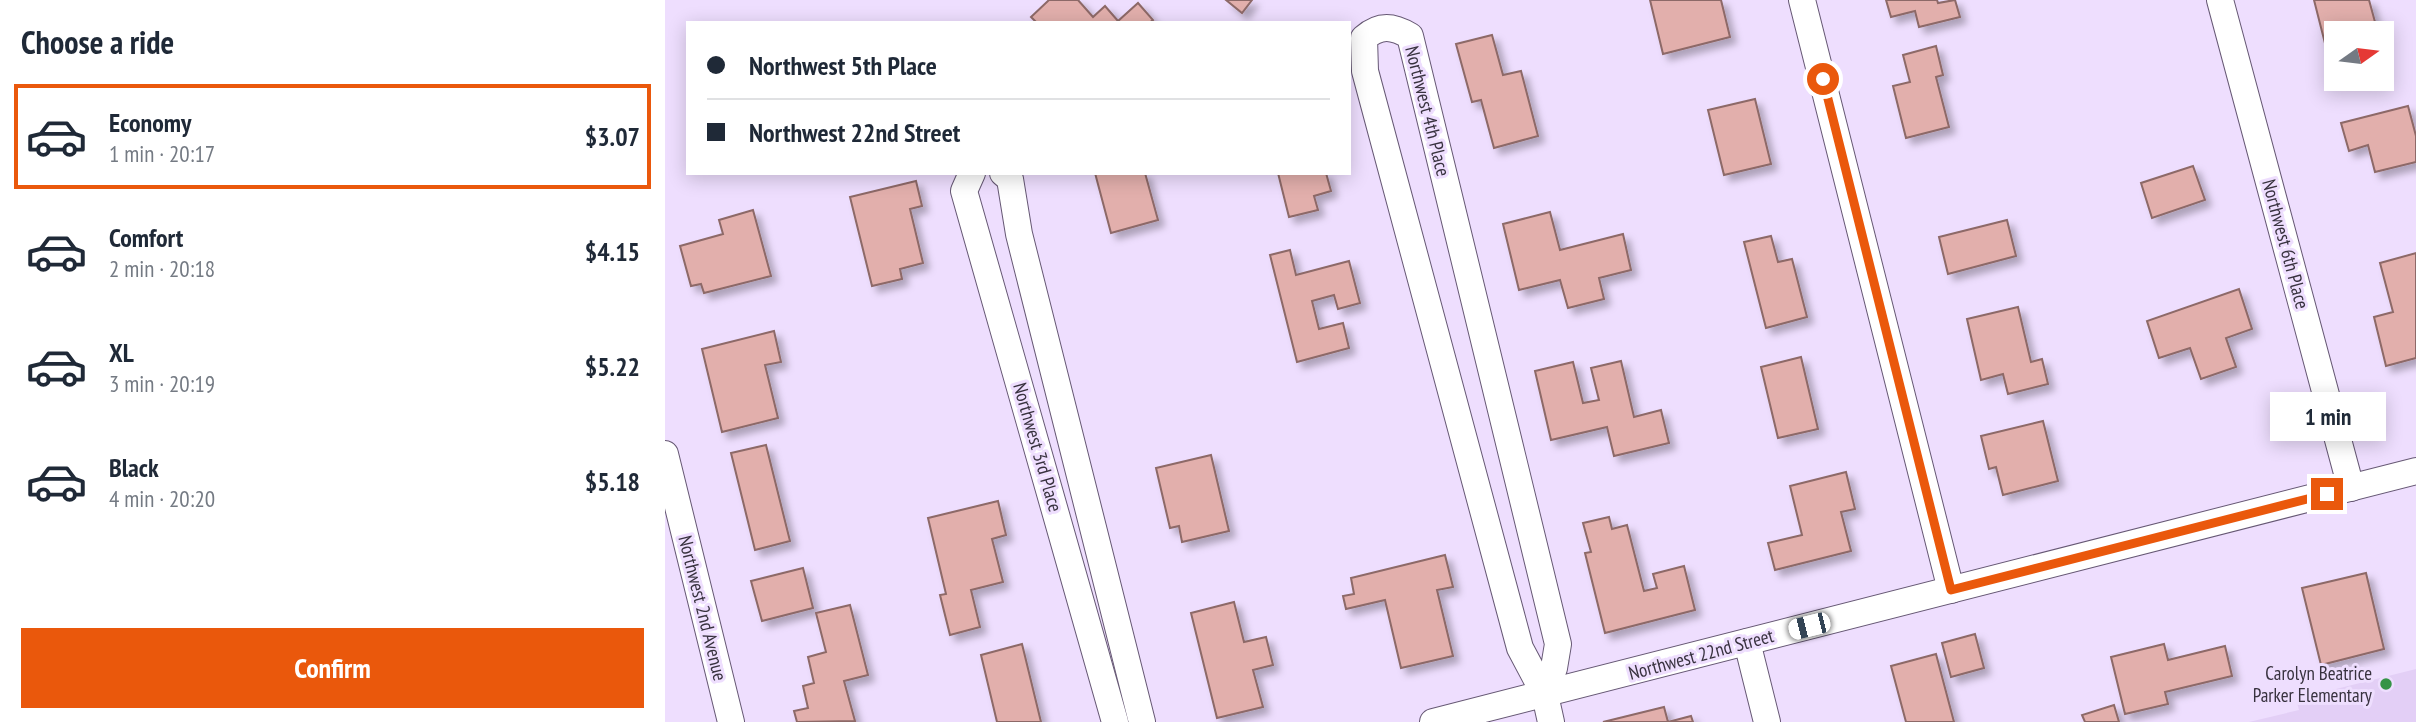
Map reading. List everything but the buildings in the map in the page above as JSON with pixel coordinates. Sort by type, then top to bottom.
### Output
[{"type":"street","points":[[1802,0],[1951,590]]},
{"type":"street","name":"Northwest 6th Place","points":[[2220,0],[2351,488]]},
{"type":"street","name":"Northwest 4th Place","points":[[1545,695],[1558,644],[1530,523],[1410,36],[1396,27],[1383,27],[1373,30],[1364,38],[1365,71],[1520,648],[1545,695],[1551,722]]},
{"type":"street","name":"Northwest 3rd Place","points":[[971,175],[964,191],[1115,722]]},
{"type":"street","name":"Northwest 3rd Place","points":[[1005,175],[1010,179],[1019,234],[1142,722]]},
{"type":"street","name":"Northwest 2nd Avenue","points":[[665,454],[731,722]]},
{"type":"street","name":"Northwest 22nd Street","points":[[1433,722],[2416,471]]},
{"type":"street","points":[[1747,642],[1767,722]]},
{"type":"shaded area","name":"Carolyn Beatrice Parker Elementary","points":[[2416,669],[2416,722],[2249,722],[2299,710],[2296,699]]},
{"type":"place","name":"Carolyn Beatrice Parker Elementary","points":[[2386,684]]},
{"type":"route","points":[[1823,79],[1951,590],[2327,494]]}]
